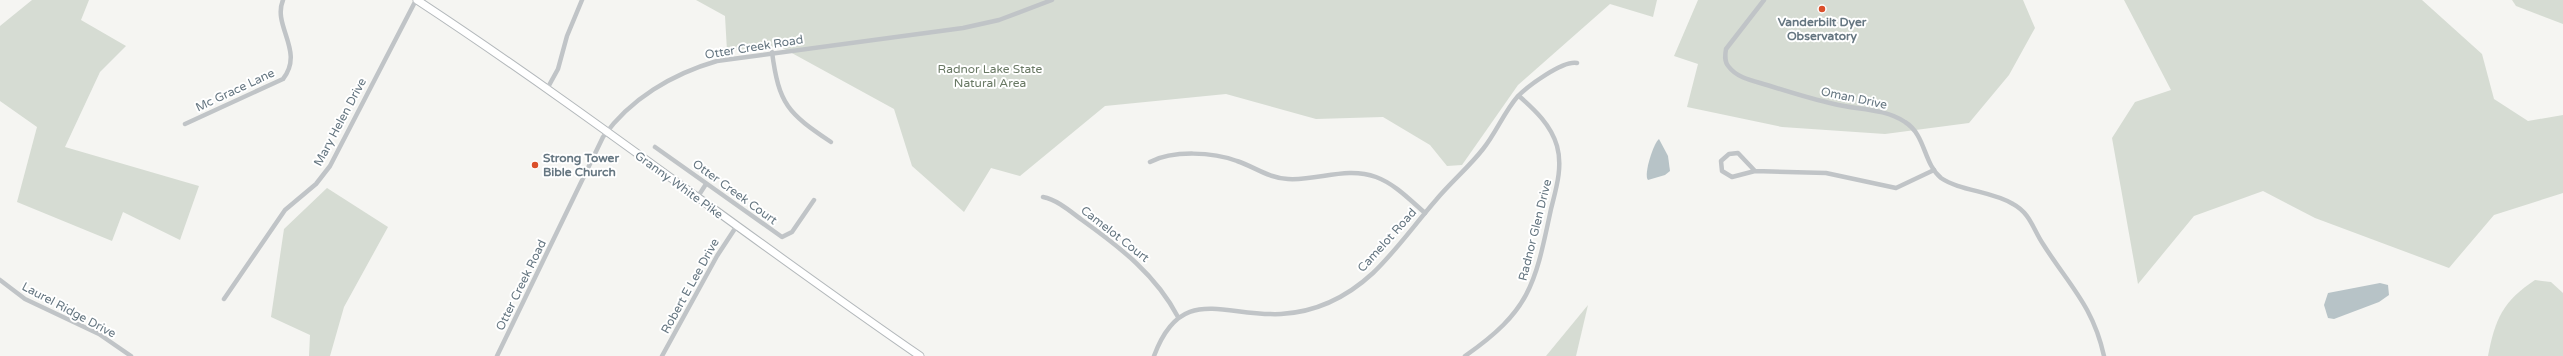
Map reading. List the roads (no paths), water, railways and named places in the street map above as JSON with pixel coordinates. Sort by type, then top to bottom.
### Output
[{"type":"main road","name":"Granny White Pike","points":[[416,0],[547,89],[736,227],[798,268],[920,356]]},
{"type":"street","name":"Mc Grace Lane","points":[[185,124],[275,84],[285,76],[291,64],[290,48],[282,22],[280,5],[283,0]]},
{"type":"street","name":"Mary Helen Drive","points":[[224,299],[285,210],[316,184],[330,166],[416,0]]},
{"type":"street","points":[[547,89],[558,69],[567,36],[582,0]]},
{"type":"street","name":"Otter Creek Road","points":[[497,356],[606,133],[619,116],[641,98],[681,74],[717,61],[772,52],[964,28],[999,20],[1052,0]]},
{"type":"street","name":"Oman Drive","points":[[1764,0],[1726,49],[1725,60],[1731,69],[1747,79],[1799,95],[1841,106],[1872,110],[1903,121],[1918,135],[1934,170],[1947,181],[2003,198],[2024,211],[2043,244],[2088,309],[2097,330],[2104,356]]},
{"type":"street","points":[[772,52],[777,85],[785,104],[801,121],[830,142]]},
{"type":"street","name":"Camelot Road","points":[[1178,317],[1208,308],[1280,314],[1327,304],[1350,292],[1388,258],[1425,213],[1484,148],[1519,96],[1564,65],[1578,63]]},
{"type":"street","name":"Radnor Glen Drive","points":[[1465,356],[1505,326],[1529,292],[1537,272],[1557,183],[1560,164],[1553,136],[1544,121],[1519,96]]},
{"type":"street","name":"Otter Creek Court","points":[[655,147],[782,238],[792,232],[814,200]]},
{"type":"street","points":[[1755,171],[1738,153],[1729,154],[1721,161],[1722,171],[1729,176],[1738,177],[1755,171],[1833,174],[1893,188],[1906,185],[1934,170]]},
{"type":"street","points":[[1150,162],[1170,156],[1222,157],[1238,161],[1268,176],[1290,180],[1343,173],[1364,174],[1390,185],[1425,213]]},
{"type":"street","points":[[697,198],[706,184]]},
{"type":"street","name":"Camelot Court","points":[[1043,197],[1052,200],[1077,216],[1136,261],[1156,282],[1178,317]]},
{"type":"street","name":"Robert E Lee Drive","points":[[662,356],[717,256],[736,227]]},
{"type":"street","name":"Laurel Ridge Drive","points":[[0,280],[25,299],[99,334],[131,356]]},
{"type":"street","points":[[1154,356],[1164,335],[1178,317]]},
{"type":"place","name":"Vanderbilt Dyer Observatory","points":[[1822,9]]},
{"type":"place","name":"Strong Tower Bible Church","points":[[535,165]]},
{"type":"park label","name":"Radnor Lake State Natural Area","points":[[990,76]]}]
